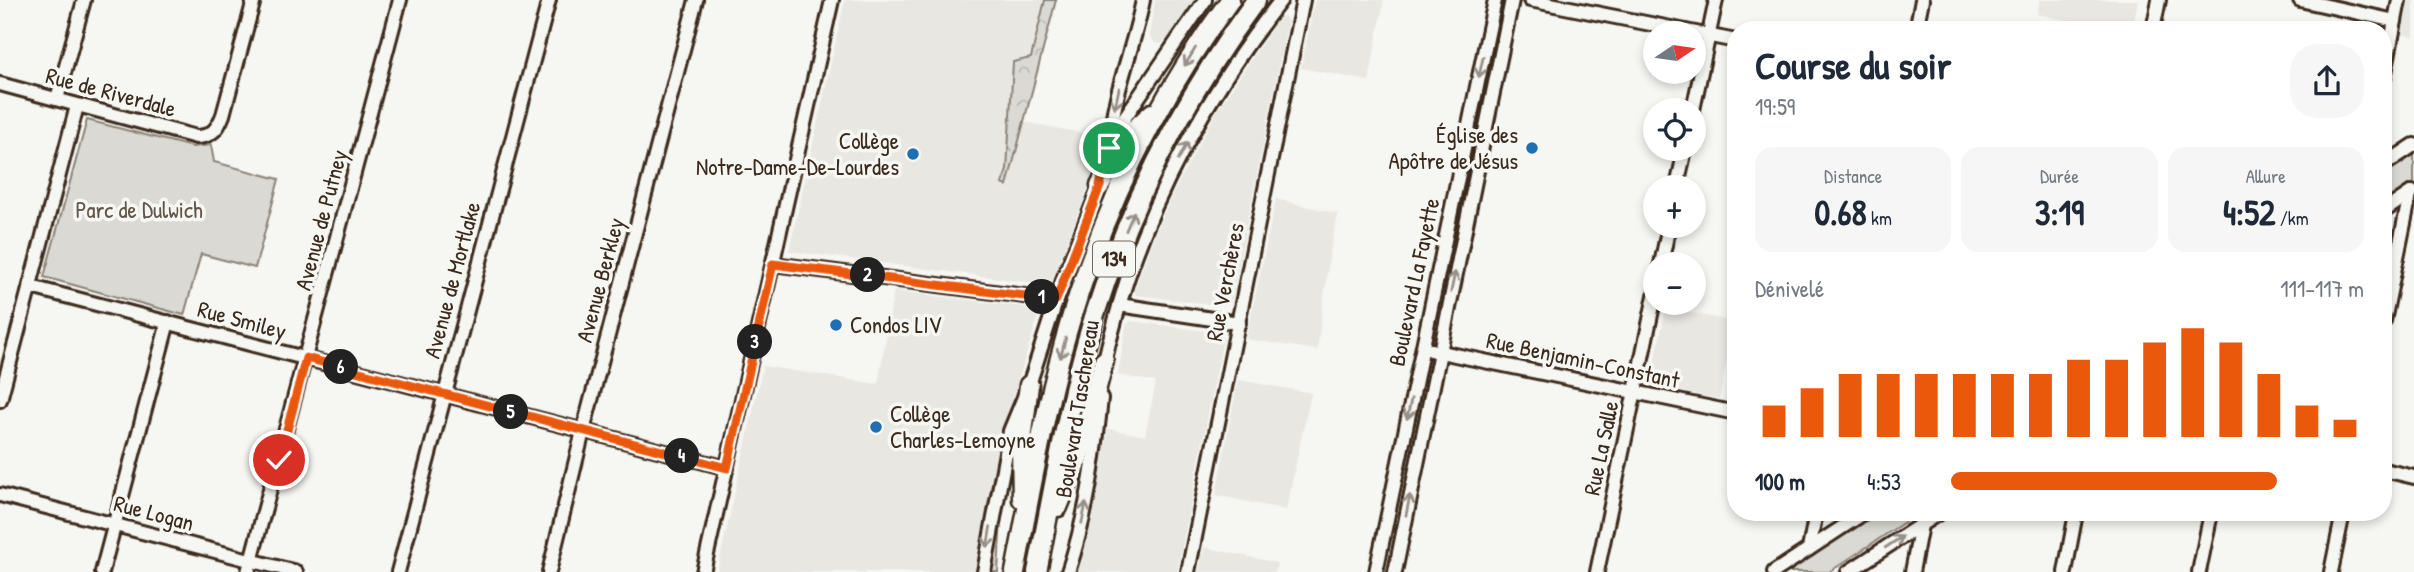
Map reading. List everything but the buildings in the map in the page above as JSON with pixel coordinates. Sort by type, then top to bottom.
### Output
[{"type":"highway","name":"Boulevard Taschereau","points":[[1015,572],[1051,394],[1077,300],[1117,195],[1162,104],[1190,57],[1230,0]]},
{"type":"highway","name":"Boulevard Taschereau","points":[[1037,572],[1081,364],[1099,302],[1123,236],[1178,122],[1210,67],[1256,0]]},
{"type":"highway","points":[[1100,186],[1127,136],[1162,104]]},
{"type":"highway","points":[[1042,546],[1078,459],[1104,362]]},
{"type":"highway","points":[[1023,533],[1021,447],[1030,384]]},
{"type":"street","points":[[57,99],[84,0]]},
{"type":"street","name":"Rue de Riverdale","points":[[0,84],[196,137],[211,134],[219,126],[223,115],[254,0]]},
{"type":"street","name":"Avenue de Putney","points":[[250,566],[400,0]]},
{"type":"street","name":"Avenue de Mortlake","points":[[398,572],[549,0]]},
{"type":"street","name":"Avenue Berkley","points":[[549,572],[583,431],[696,0]]},
{"type":"street","points":[[703,572],[832,0]]},
{"type":"street","points":[[1109,148],[1124,69],[1137,31],[1143,0]]},
{"type":"street","name":"Boulevard Taschereau","points":[[984,572],[1010,430],[1030,384],[1056,300],[1100,186],[1109,148],[1122,121],[1205,0]]},
{"type":"street","name":"Boulevard Taschereau","points":[[1068,572],[1081,528],[1093,470],[1104,362],[1119,304],[1140,246],[1193,133],[1233,67],[1281,0]]},
{"type":"street","name":"Rue Verchères","points":[[1188,572],[1303,0]]},
{"type":"street","name":"Boulevard La Fayette","points":[[1376,572],[1495,0]]},
{"type":"street","name":"Boulevard La Fayette","points":[[1395,572],[1438,351],[1512,0]]},
{"type":"street","points":[[1531,0],[1727,39]]},
{"type":"street","points":[[1696,98],[1716,0]]},
{"type":"street","points":[[1918,21],[1922,0]]},
{"type":"street","points":[[2155,21],[2159,0]]},
{"type":"street","points":[[2300,0],[2395,20]]},
{"type":"street","points":[[2392,36],[2399,0]]},
{"type":"street","points":[[0,400],[77,106]]},
{"type":"street","points":[[2392,160],[2414,145]]},
{"type":"street","points":[[2392,206],[2412,192]]},
{"type":"street","points":[[2392,284],[2412,192]]},
{"type":"street","points":[[773,264],[1056,300]]},
{"type":"street","name":"Rue Smiley","points":[[31,287],[727,468]]},
{"type":"street","points":[[1119,304],[1238,323]]},
{"type":"street","name":"Rue La Salle","points":[[1597,572],[1651,315]]},
{"type":"street","points":[[102,572],[168,322]]},
{"type":"street","name":"Rue Benjamin-Constant","points":[[1422,348],[1727,411]]},
{"type":"street","points":[[2392,472],[2414,477]]},
{"type":"street","name":"Rue Logan","points":[[0,495],[114,524],[250,566],[296,572]]},
{"type":"street","points":[[1808,549],[1814,521]]},
{"type":"street","points":[[1774,572],[1852,521]]},
{"type":"street","points":[[1848,572],[1927,521]]},
{"type":"street","points":[[2065,572],[2075,521]]},
{"type":"street","points":[[2199,572],[2209,521]]},
{"type":"street","points":[[2331,572],[2341,521]]},
{"type":"street","points":[[1912,572],[1921,525]]},
{"type":"shaded area","name":"Collège Notre-Dame-De-Lourdes","points":[[845,0],[1056,0],[1024,122],[1103,137],[1097,166],[1050,285],[789,251]]},
{"type":"shaded area","points":[[1155,0],[1194,0],[1169,39],[1161,44],[1155,43],[1149,36]]},
{"type":"shaded area","points":[[1315,0],[1384,0],[1369,81],[1301,68]]},
{"type":"shaded area","points":[[2040,0],[2138,0],[2134,21],[2070,21],[2037,14]]},
{"type":"shaded area","points":[[2405,0],[2414,0],[2414,37],[2398,33]]},
{"type":"shaded area","points":[[1284,16],[1288,21],[1231,303],[1224,306],[1136,295],[1134,291],[1153,239],[1175,189],[1216,112],[1278,19]]},
{"type":"shaded area","points":[[1276,199],[1338,214],[1330,251],[1317,350],[1246,339]]},
{"type":"shaded area","name":"Collège Charles-Lemoyne","points":[[894,291],[1032,308],[1039,314],[1001,436],[976,572],[717,572],[763,366],[878,384]]},
{"type":"shaded area","points":[[1665,315],[1700,315],[1727,320],[1727,360],[1719,399],[1650,385]]},
{"type":"shaded area","points":[[1131,321],[1221,333],[1223,339],[1177,572],[1074,572],[1093,507],[1108,429],[1145,436],[1156,382],[1118,375],[1126,326]]},
{"type":"shaded area","points":[[1238,380],[1311,393],[1286,510],[1216,495]]},
{"type":"shaded area","points":[[1204,547],[1277,563],[1275,572],[1199,572]]},
{"type":"green space","points":[[1045,0],[1056,0],[1007,186],[1002,184],[1007,170],[1013,62],[1031,58]]},
{"type":"green space","name":"Parc de Dulwich","points":[[87,120],[192,147],[211,145],[214,162],[279,179],[255,268],[201,254],[184,315],[44,277]]},
{"type":"green space","points":[[2414,151],[2414,185],[2392,200],[2392,166]]},
{"type":"green space","points":[[999,517],[998,572],[991,572]]},
{"type":"green space","points":[[1864,521],[1906,521],[1829,572],[1786,572]]},
{"type":"place","name":"Église des Apôtre de Jésus","points":[[1532,148]]},
{"type":"place","name":"Collège Notre-Dame-De-Lourdes","points":[[913,154]]},
{"type":"place","name":"Condos LIV","points":[[836,325]]},
{"type":"place","name":"Collège Charles-Lemoyne","points":[[876,427]]},
{"type":"route","points":[[279,460],[306,358],[727,468],[773,264],[1056,300],[1100,186],[1109,148]]}]
